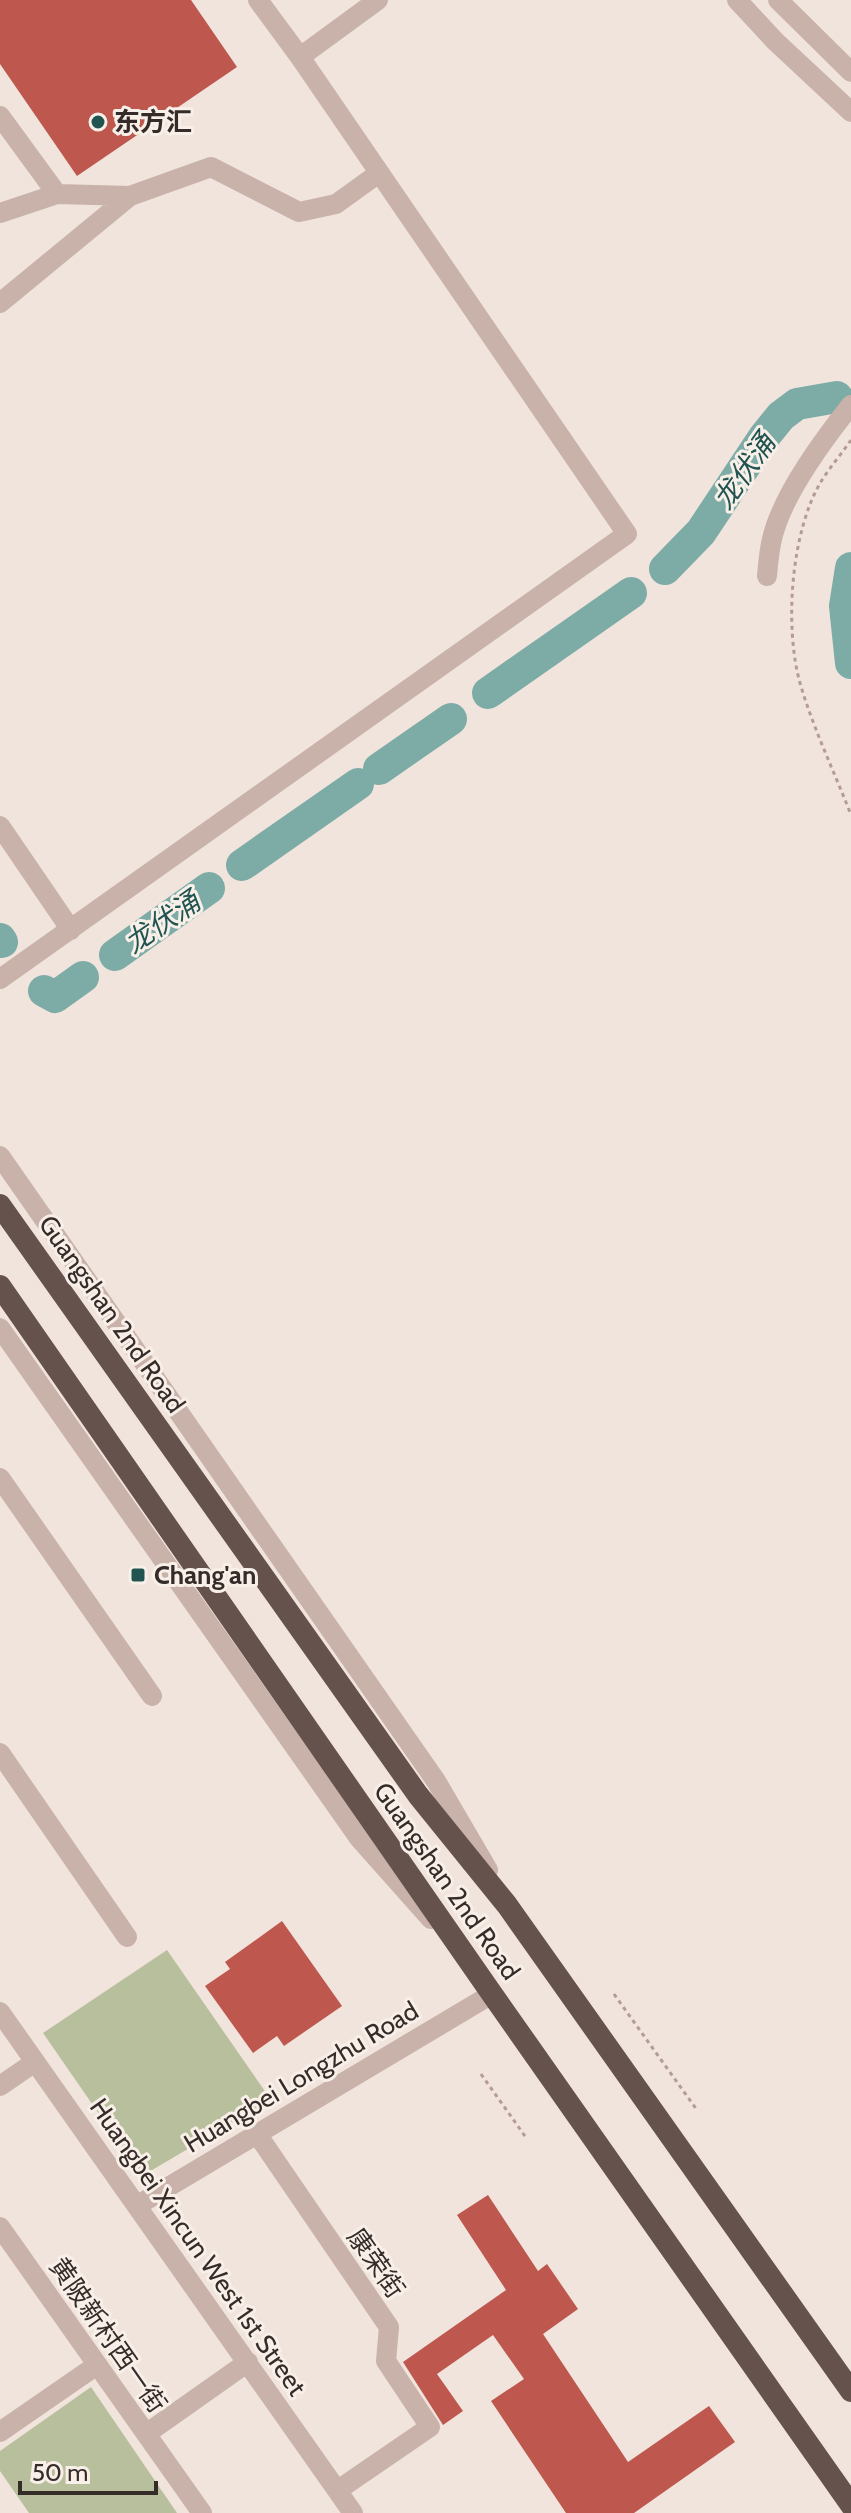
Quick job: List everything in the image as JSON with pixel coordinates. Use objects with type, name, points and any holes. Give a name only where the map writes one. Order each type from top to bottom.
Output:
[{"type":"highway","name":"Guangshan 2nd Road","points":[[0,1205],[418,1795],[507,1905],[851,2391]]},
{"type":"highway","name":"Guangshan 2nd Road","points":[[0,1286],[851,2505]]},
{"type":"street","points":[[0,979],[627,534],[258,0]]},
{"type":"street","points":[[300,57],[378,0]]},
{"type":"street","points":[[737,0],[775,41],[851,112]]},
{"type":"street","points":[[778,0],[851,72]]},
{"type":"street","points":[[0,116],[57,194]]},
{"type":"street","points":[[0,303],[130,196],[211,167],[299,212],[336,204],[379,173]]},
{"type":"street","points":[[0,213],[57,194],[130,196]]},
{"type":"street","points":[[767,576],[772,537],[793,491],[827,436],[851,405]]},
{"type":"street","points":[[0,826],[71,930]]},
{"type":"street","points":[[0,1156],[436,1781],[507,1905]]},
{"type":"street","points":[[0,1328],[359,1838],[492,1994]]},
{"type":"street","points":[[0,1478],[152,1696]]},
{"type":"street","points":[[0,1753],[127,1937]]},
{"type":"street","name":"Huangbei Longzhu Road","points":[[138,2205],[492,1994]]},
{"type":"street","name":"Huangbei Xincun West 1st Street","points":[[0,2012],[353,2513]]},
{"type":"street","points":[[0,2086],[35,2062]]},
{"type":"street","name":"康荣街","points":[[257,2134],[389,2327],[386,2361],[430,2427],[338,2490]]},
{"type":"street","name":"黄陂新村西一街","points":[[0,2227],[202,2513]]},
{"type":"street","points":[[146,2434],[248,2362]]},
{"type":"street","points":[[0,2432],[97,2365]]},
{"type":"path","points":[[851,440],[821,481],[810,506],[793,573],[791,628],[800,682],[851,815]]},
{"type":"path","points":[[614,1994],[697,2110]]},
{"type":"path","points":[[481,2074],[527,2139]]},
{"type":"green space","points":[[167,1950],[271,2100],[142,2176],[43,2033]]},
{"type":"green space","points":[[91,2387],[177,2513],[29,2513],[0,2471],[0,2451]]},
{"type":"building","name":"东方汇","points":[[0,0],[191,0],[237,67],[77,176],[0,64]]},
{"type":"building","points":[[282,1921],[342,2006],[284,2046],[277,2036],[253,2053],[205,1986],[230,1969],[225,1962]]},
{"type":"building","points":[[488,2195],[538,2271],[547,2264],[578,2309],[543,2334],[628,2462],[709,2406],[735,2442],[634,2513],[566,2513],[491,2401],[524,2379],[493,2335],[437,2374],[463,2411],[443,2425],[403,2362],[506,2290],[457,2215]]},
{"type":"waterway","name":"龙伏涌","points":[[665,569],[701,532],[781,416],[797,404],[837,397]]},
{"type":"waterway","points":[[851,568],[845,606],[851,663]]},
{"type":"waterway","name":"龙伏涌","points":[[488,693],[631,593]]},
{"type":"waterway","name":"龙伏涌","points":[[379,769],[451,719]]},
{"type":"waterway","name":"龙伏涌","points":[[242,865],[358,784]]},
{"type":"waterway","name":"龙伏涌","points":[[115,955],[209,888]]},
{"type":"waterway","name":"龙伏涌","points":[[44,991],[55,997],[83,977]]},
{"type":"place","name":"东方汇","points":[[98,122]]},
{"type":"place","name":"Chang'an","points":[[138,1575]]}]
